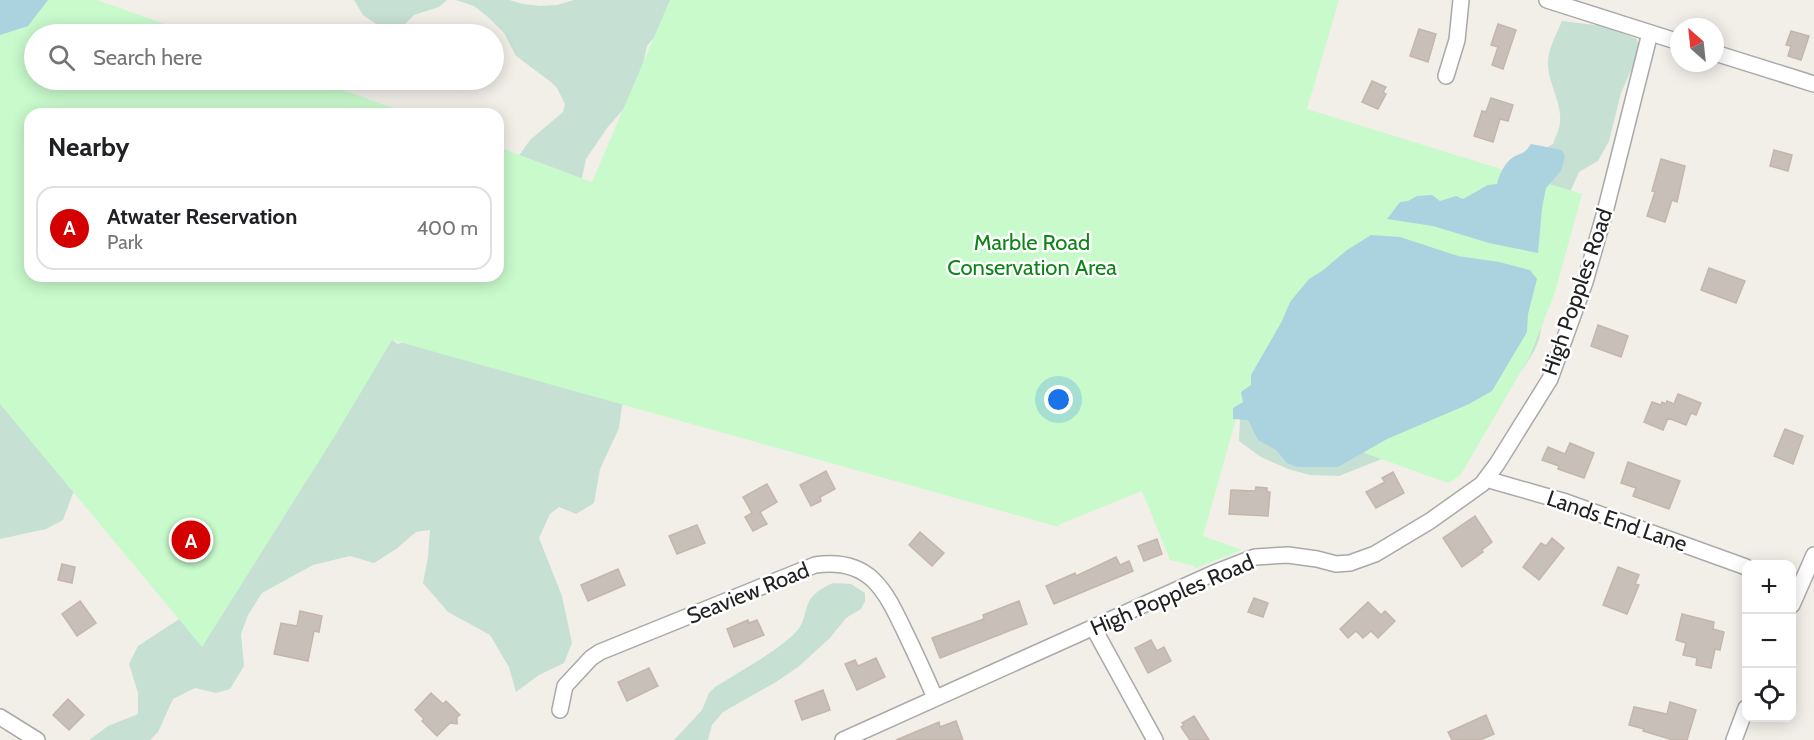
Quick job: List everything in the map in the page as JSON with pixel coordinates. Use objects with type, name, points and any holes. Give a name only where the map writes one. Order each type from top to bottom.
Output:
[{"type":"street","points":[[1446,76],[1456,39],[1461,0]]},
{"type":"street","points":[[1554,1],[1670,39]]},
{"type":"street","name":"High Popples Road","points":[[843,740],[1217,571],[1255,557],[1288,555],[1336,564],[1350,563],[1375,554],[1430,521],[1486,479],[1550,379],[1602,222],[1650,33]]},
{"type":"street","points":[[1724,56],[1814,84]]},
{"type":"street","name":"Lands End Lane","points":[[1486,479],[1566,502],[1742,566]]},
{"type":"street","points":[[1802,588],[1814,555]]},
{"type":"street","name":"Seaview Road","points":[[560,710],[565,686],[591,658],[600,652],[814,565],[827,563],[855,567],[878,583],[889,599],[935,698]]},
{"type":"street","points":[[1093,627],[1155,740]]},
{"type":"street","points":[[0,717],[37,740]]},
{"type":"street","points":[[1734,740],[1742,719]]},
{"type":"green space","name":"Marble Road Conservation Area","points":[[0,0],[97,0],[165,24],[24,24],[24,90],[343,90],[393,108],[24,108],[24,282],[504,282],[504,149],[592,182],[670,0],[1339,0],[1307,109],[1582,194],[1555,292],[1530,356],[1460,476],[1448,483],[1239,408],[1203,536],[1242,550],[1194,569],[1195,566],[1170,560],[1142,491],[1058,525],[1059,527],[392,340],[336,434],[202,647],[0,404]]},
{"type":"green space","points":[[354,0],[447,0],[439,7],[414,15],[405,24],[376,24],[363,15]]},
{"type":"green space","points":[[456,0],[509,0],[540,6],[557,5],[574,0],[736,0],[658,33],[647,46],[643,64],[627,105],[607,128],[586,159],[573,220],[624,392],[619,428],[600,469],[594,503],[576,514],[559,507],[550,514],[539,538],[562,596],[572,643],[564,663],[539,675],[516,692],[509,667],[490,635],[448,612],[423,583],[430,530],[416,532],[396,549],[374,563],[350,556],[313,565],[262,593],[248,615],[241,634],[244,666],[230,689],[216,693],[195,688],[173,699],[158,732],[150,740],[89,740],[108,726],[138,714],[138,693],[129,664],[138,646],[187,614],[369,324],[398,344],[489,282],[504,282],[504,222],[510,168],[530,140],[563,112],[565,104],[557,88],[551,82],[516,56],[504,33],[504,24],[495,24],[474,6]]},
{"type":"green space","points":[[1562,21],[1603,26],[1637,39],[1639,52],[1621,93],[1609,141],[1598,161],[1579,172],[1563,208],[1539,340],[1533,354],[1516,378],[1442,435],[1339,476],[1310,475],[1288,469],[1261,457],[1239,441],[1240,419],[1494,192],[1530,156],[1553,144],[1559,127],[1560,115],[1548,60],[1552,43]]},
{"type":"green space","points":[[0,396],[76,485],[63,520],[46,529],[0,539]]},
{"type":"green space","points":[[833,583],[851,584],[865,593],[865,601],[861,609],[846,618],[830,638],[798,667],[723,712],[712,725],[708,740],[674,740],[702,710],[709,693],[715,687],[784,643],[799,628],[813,595]]},
{"type":"water","points":[[0,0],[48,0],[30,24],[24,24],[24,27],[0,35]]},
{"type":"water","points":[[1531,144],[1562,150],[1565,156],[1561,171],[1546,188],[1538,253],[1489,243],[1433,226],[1387,219],[1400,202],[1417,196],[1432,195],[1440,201],[1456,196],[1463,199],[1488,185],[1497,184],[1507,163],[1524,152]]},
{"type":"water","points":[[1371,235],[1400,237],[1458,256],[1499,262],[1530,270],[1537,279],[1528,314],[1527,332],[1492,391],[1469,404],[1387,439],[1338,467],[1297,467],[1287,463],[1276,450],[1258,440],[1248,420],[1233,419],[1233,408],[1243,402],[1241,392],[1251,385],[1251,375],[1282,321],[1290,302],[1309,279]]},
{"type":"building","points":[[1498,24],[1516,30],[1503,69],[1492,65],[1498,47],[1491,45]]},
{"type":"building","points":[[1419,29],[1436,34],[1428,62],[1410,56]]},
{"type":"building","points":[[1791,31],[1809,36],[1801,60],[1788,56],[1791,46],[1786,45]]},
{"type":"building","points":[[1372,81],[1386,87],[1383,92],[1386,94],[1378,109],[1362,102]]},
{"type":"building","points":[[1491,98],[1513,105],[1508,121],[1500,119],[1493,142],[1474,136],[1482,111],[1486,112]]},
{"type":"building","points":[[1774,150],[1792,155],[1788,171],[1770,166]]},
{"type":"building","points":[[1661,159],[1685,166],[1677,202],[1672,200],[1665,222],[1647,216],[1655,192],[1652,191]]},
{"type":"building","points":[[1709,268],[1745,281],[1736,303],[1701,290]]},
{"type":"building","points":[[1598,325],[1628,336],[1621,357],[1591,346]]},
{"type":"building","points":[[1678,394],[1701,403],[1696,415],[1691,413],[1686,425],[1668,418],[1663,430],[1644,422],[1652,402],[1661,405],[1662,402],[1666,404],[1667,401],[1674,404]]},
{"type":"building","points":[[1785,429],[1803,436],[1793,464],[1774,456]]},
{"type":"building","points":[[1570,443],[1594,453],[1584,478],[1558,469],[1559,466],[1542,460],[1548,447],[1565,454]]},
{"type":"building","points":[[1628,462],[1680,481],[1669,509],[1633,496],[1636,488],[1621,483]]},
{"type":"building","points":[[826,471],[835,489],[820,497],[821,501],[811,506],[800,485]]},
{"type":"building","points":[[1393,472],[1404,493],[1376,508],[1366,492],[1385,482],[1382,478]]},
{"type":"building","points":[[767,484],[777,502],[760,512],[767,524],[753,531],[745,517],[752,513],[743,497]]},
{"type":"building","points":[[1256,487],[1267,488],[1267,492],[1270,492],[1268,516],[1229,514],[1231,490],[1255,491]]},
{"type":"building","points":[[1475,516],[1492,542],[1482,550],[1483,552],[1462,567],[1443,538]]},
{"type":"building","points":[[697,525],[705,543],[677,554],[669,536]]},
{"type":"building","points":[[920,532],[944,553],[932,566],[909,545]]},
{"type":"building","points":[[1552,538],[1564,548],[1539,580],[1523,567],[1541,543],[1546,546]]},
{"type":"building","points":[[1157,539],[1162,554],[1144,561],[1138,546]]},
{"type":"building","points":[[1116,557],[1120,565],[1129,561],[1133,571],[1054,604],[1046,586],[1075,573],[1076,576]]},
{"type":"building","points":[[62,564],[75,567],[72,583],[58,580]]},
{"type":"building","points":[[1618,567],[1639,575],[1635,584],[1639,585],[1627,614],[1603,605]]},
{"type":"building","points":[[618,569],[625,585],[588,601],[581,585]]},
{"type":"building","points":[[1254,598],[1268,603],[1263,617],[1248,612]]},
{"type":"building","points":[[80,601],[96,623],[77,636],[62,614]]},
{"type":"building","points":[[1019,601],[1027,624],[940,658],[932,638],[984,619],[983,615]]},
{"type":"building","points":[[1368,602],[1381,615],[1385,611],[1395,621],[1378,638],[1371,631],[1363,638],[1356,631],[1348,638],[1340,629]]},
{"type":"building","points":[[300,611],[322,616],[319,632],[314,631],[308,661],[274,654],[281,623],[297,626]]},
{"type":"building","points":[[1682,614],[1714,622],[1713,629],[1724,632],[1720,650],[1715,649],[1711,668],[1696,665],[1697,658],[1683,655],[1686,643],[1676,640]]},
{"type":"building","points":[[748,620],[749,623],[757,620],[764,635],[734,647],[727,629]]},
{"type":"building","points":[[1151,640],[1157,651],[1164,647],[1171,661],[1148,673],[1135,648]]},
{"type":"building","points":[[876,658],[885,677],[857,690],[845,664],[855,660],[858,666]]},
{"type":"building","points":[[649,668],[658,686],[627,701],[618,682]]},
{"type":"building","points":[[823,690],[830,710],[802,720],[795,701]]},
{"type":"building","points":[[431,693],[443,704],[446,701],[460,715],[457,717],[457,724],[450,723],[437,736],[415,710]]},
{"type":"building","points":[[68,699],[84,715],[69,730],[53,715]]},
{"type":"building","points":[[1670,702],[1696,710],[1687,740],[1673,740],[1629,725],[1634,707],[1667,714]]},
{"type":"building","points":[[1486,715],[1494,734],[1480,740],[1452,740],[1448,732]]},
{"type":"building","points":[[1194,716],[1209,740],[1190,740],[1181,727],[1184,725],[1182,723]]},
{"type":"building","points":[[956,721],[963,740],[896,740],[939,722],[940,727]]},
{"type":"place","name":"Atwater Reservation","points":[[191,540]]}]
